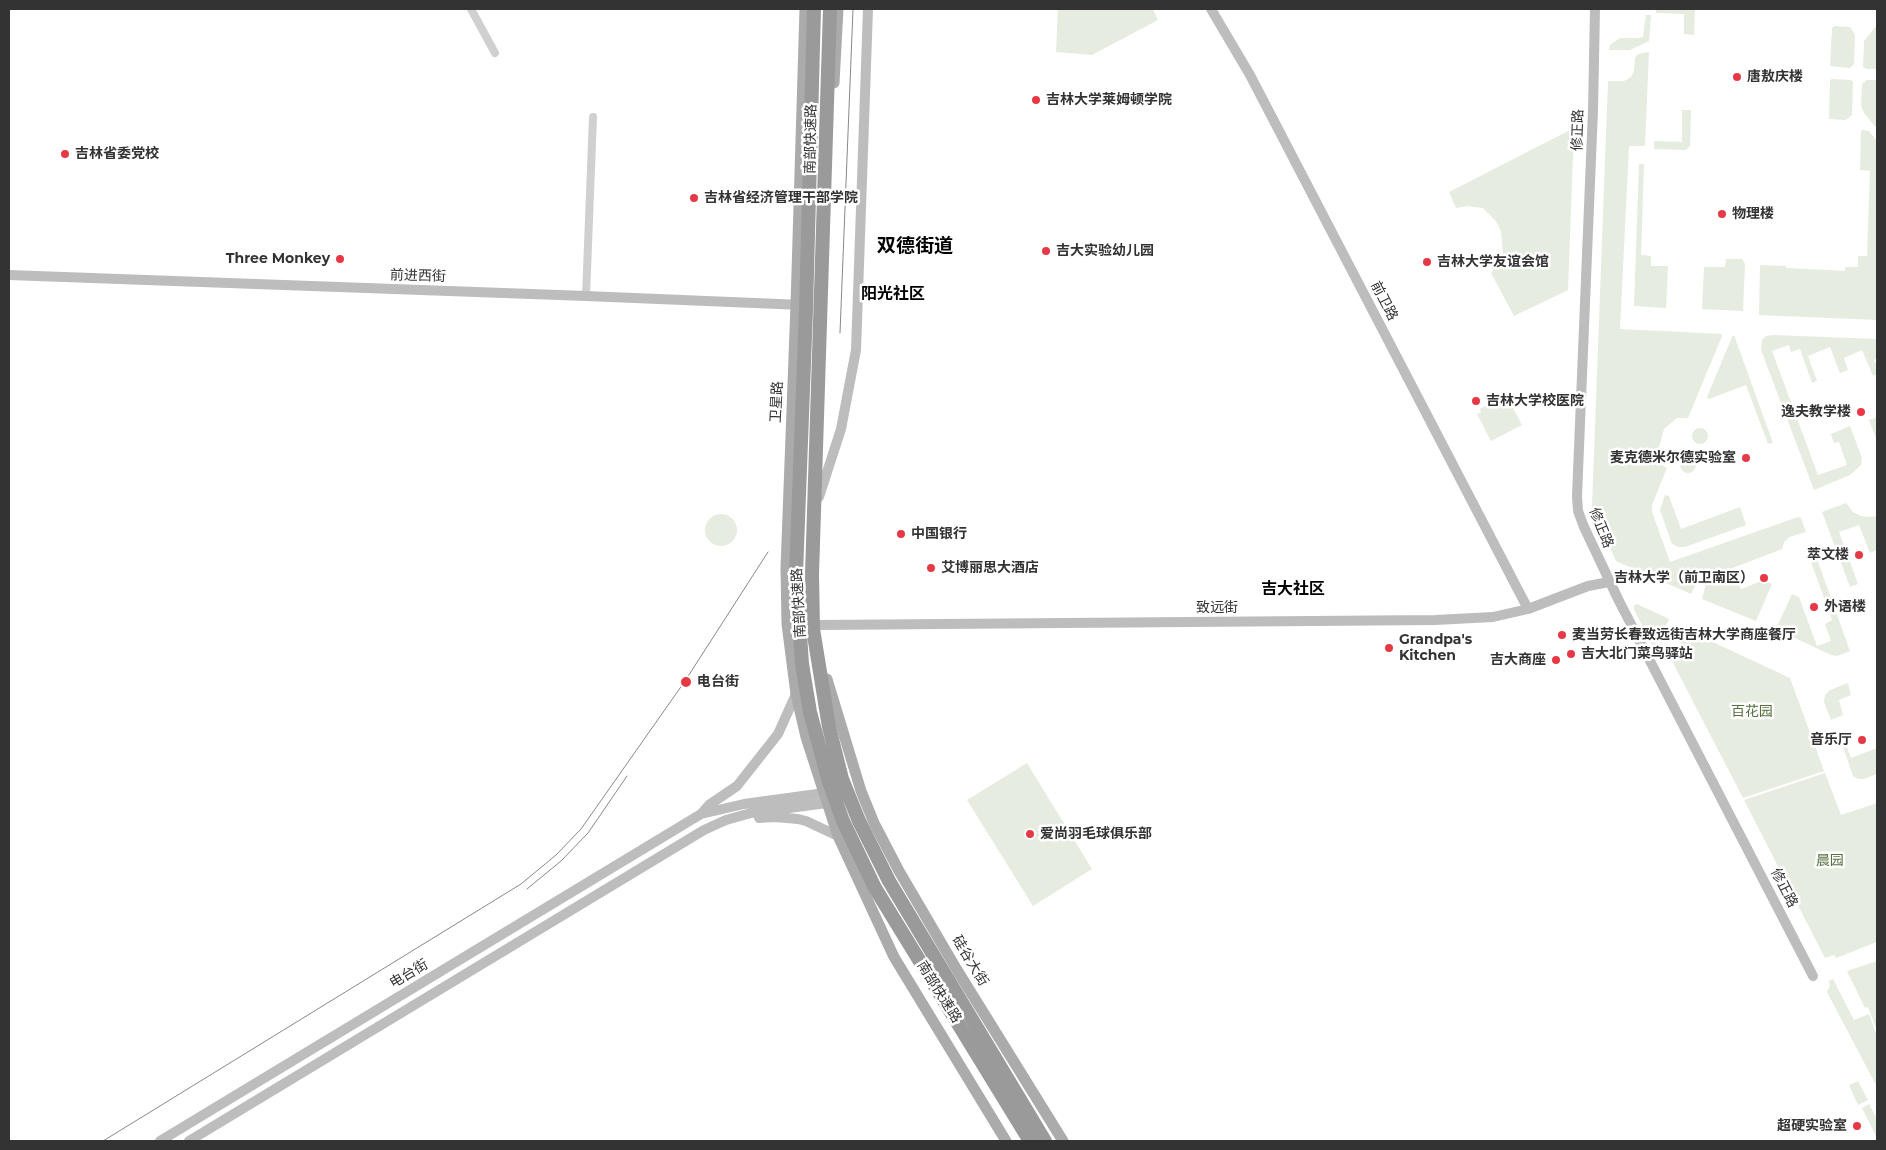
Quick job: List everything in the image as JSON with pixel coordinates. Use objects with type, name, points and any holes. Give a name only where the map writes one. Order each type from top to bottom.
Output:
[{"type":"highway","name":"南部快速路","points":[[814,9],[807,290],[796,574],[802,664],[810,712],[829,782],[843,821],[868,875],[1021,1113],[1045,1141]]},
{"type":"highway","name":"南部快速路","points":[[830,9],[812,564],[813,629],[819,675],[842,779],[872,849],[888,881],[1021,1113],[1030,1141]]},
{"type":"main road","name":"卫星路","points":[[805,9],[786,568],[787,624],[796,694],[806,737],[825,798]]},
{"type":"main road","points":[[837,9],[817,576],[822,660],[830,694],[861,791]]},
{"type":"main road","name":"硅谷大街","points":[[861,791],[874,823],[899,871],[1063,1141]]},
{"type":"main road","points":[[825,798],[838,836],[894,957],[1006,1141]]},
{"type":"street","points":[[471,9],[495,53]]},
{"type":"street","points":[[819,496],[841,429],[856,350],[868,9]]},
{"type":"street","name":"前卫路","points":[[1211,9],[1259,91],[1528,609]]},
{"type":"street","name":"修正路","points":[[1594,9],[1592,128],[1577,496],[1578,511],[1609,582],[1813,976]]},
{"type":"street","points":[[586,296],[593,117]]},
{"type":"street","name":"前进西街","points":[[9,275],[826,306]]},
{"type":"street","name":"致远街","points":[[819,624],[1493,618],[1528,609],[1588,586],[1609,582]]},
{"type":"street","points":[[701,814],[709,805],[728,793],[743,778],[778,734],[796,694]]},
{"type":"street","name":"电台街","points":[[189,1141],[704,830],[726,820],[751,813],[861,791]]},
{"type":"street","name":"电台街","points":[[160,1141],[701,814],[744,804],[825,798]]},
{"type":"street","points":[[726,820],[775,817],[806,820],[838,836]]},
{"type":"green space","points":[[1058,9],[1153,9],[1158,20],[1092,55],[1056,52]]},
{"type":"green space","points":[[1656,9],[1695,9],[1694,35],[1684,34],[1684,14],[1656,13]]},
{"type":"green space","points":[[1646,15],[1651,15],[1649,41],[1630,50],[1609,50],[1610,45],[1620,38],[1643,37]]},
{"type":"green space","points":[[1877,25],[1877,69],[1867,69],[1863,67],[1864,41]]},
{"type":"green space","points":[[1834,26],[1850,27],[1855,35],[1854,64],[1850,68],[1830,66],[1832,28]]},
{"type":"green space","points":[[1649,52],[1645,146],[1629,146],[1620,329],[1721,334],[1722,336],[1688,418],[1677,418],[1664,429],[1659,447],[1659,459],[1663,466],[1667,468],[1652,505],[1652,512],[1670,562],[1798,517],[1801,518],[1806,532],[1789,537],[1784,542],[1782,549],[1725,571],[1729,584],[1738,581],[1741,589],[1764,580],[1772,584],[1756,621],[1702,599],[1707,580],[1705,574],[1700,575],[1691,594],[1616,561],[1592,507],[1608,81],[1624,81],[1631,77],[1634,71],[1635,58],[1638,54]]},
{"type":"green space","points":[[1830,80],[1851,80],[1853,82],[1852,115],[1846,120],[1829,119]]},
{"type":"green space","points":[[1867,80],[1877,80],[1877,129],[1864,113],[1861,106],[1862,84]]},
{"type":"green space","points":[[1682,110],[1691,110],[1690,146],[1686,150],[1654,149],[1654,141],[1682,142]]},
{"type":"green space","points":[[1574,128],[1568,290],[1514,316],[1491,273],[1503,254],[1501,231],[1495,220],[1483,208],[1467,206],[1456,208],[1449,192]]},
{"type":"green space","points":[[1861,131],[1869,131],[1877,141],[1877,320],[1759,315],[1760,265],[1845,271],[1845,267],[1858,267],[1858,256],[1867,256],[1870,171],[1860,170]]},
{"type":"green space","points":[[1639,164],[1644,164],[1641,255],[1651,256],[1651,266],[1668,266],[1666,308],[1634,306]]},
{"type":"green space","points":[[1726,259],[1742,259],[1745,264],[1743,311],[1702,309],[1704,267],[1725,267]]},
{"type":"green space","points":[[1734,335],[1773,443],[1768,444],[1746,385],[1709,399],[1707,397]]},
{"type":"green space","points":[[1766,336],[1877,339],[1877,358],[1874,360],[1877,374],[1873,376],[1862,350],[1844,358],[1848,370],[1840,373],[1830,347],[1808,356],[1817,381],[1812,383],[1800,349],[1791,352],[1789,345],[1772,351],[1818,475],[1847,465],[1839,442],[1834,443],[1831,434],[1850,426],[1862,458],[1861,465],[1850,475],[1814,490],[1761,350],[1762,340]]},
{"type":"green space","points":[[1506,395],[1522,425],[1491,441],[1477,414],[1481,412],[1480,409]]},
{"type":"green space","points":[[1877,417],[1877,441],[1869,420]]},
{"type":"green space","points":[[1700,428],[1706,430],[1708,436],[1706,442],[1700,444],[1694,442],[1692,436],[1694,430]]},
{"type":"green space","points":[[1688,457],[1696,465],[1688,473],[1680,465]]},
{"type":"green space","points":[[1665,495],[1669,496],[1681,529],[1740,507],[1746,525],[1685,547],[1678,547],[1672,544],[1660,510]]},
{"type":"green space","points":[[1846,503],[1853,512],[1861,516],[1877,516],[1877,550],[1870,553],[1859,525],[1839,532],[1858,584],[1850,587],[1822,512]]},
{"type":"green space","points":[[721,514],[727,515],[732,519],[736,524],[736,536],[732,541],[727,545],[721,546],[715,545],[710,541],[706,536],[705,530],[706,524],[710,519],[715,515]]},
{"type":"green space","points":[[1817,559],[1850,651],[1837,656],[1831,655],[1776,629],[1792,594],[1799,597],[1817,646],[1831,641],[1825,624],[1832,620],[1811,562]]},
{"type":"green space","points":[[1637,604],[1669,619],[1655,650],[1634,610],[1634,605]]},
{"type":"green space","name":"百花园","points":[[1687,630],[1790,678],[1824,771],[1743,798],[1672,661]]},
{"type":"green space","points":[[1848,683],[1851,695],[1839,700],[1843,715],[1831,720],[1824,702],[1825,695],[1830,690]]},
{"type":"green space","points":[[1842,734],[1851,758],[1877,748],[1877,774],[1864,779],[1858,779],[1853,776],[1839,735]]},
{"type":"green space","name":"爱尚羽毛球俱乐部","points":[[1027,763],[1092,869],[1033,906],[967,800]]},
{"type":"green space","name":"晨园","points":[[1825,773],[1841,815],[1877,803],[1877,942],[1836,958],[1834,955],[1825,958],[1744,800]]},
{"type":"green space","points":[[1877,961],[1877,1031],[1868,1007],[1865,1008],[1847,971]]},
{"type":"green space","points":[[1833,979],[1854,1020],[1869,1014],[1877,1036],[1877,1087],[1827,992],[1830,986],[1829,981]]},
{"type":"green space","points":[[1858,1081],[1868,1100],[1858,1105],[1849,1085]]},
{"type":"green space","points":[[1869,1104],[1877,1119],[1877,1138],[1862,1108]]},
{"type":"tram line","points":[[840,333],[853,9]]},
{"type":"tram line","points":[[103,1141],[521,884],[556,855],[581,829],[685,681],[768,552]]},
{"type":"tram line","points":[[527,889],[561,861],[588,833],[627,776]]},
{"type":"place","name":"唐敖庆楼","points":[[1737,77]]},
{"type":"place","name":"吉林大学莱姆顿学院","points":[[1036,100]]},
{"type":"place","name":"吉林省委党校","points":[[65,154]]},
{"type":"place","name":"吉林省经济管理干部学院","points":[[694,198]]},
{"type":"place","name":"物理楼","points":[[1722,214]]},
{"type":"place","name":"吉大实验幼儿园","points":[[1046,251]]},
{"type":"place","name":"Three Monkey","points":[[340,259]]},
{"type":"place","name":"吉林大学友谊会馆","points":[[1427,262]]},
{"type":"place","name":"吉林大学校医院","points":[[1476,401]]},
{"type":"place","name":"逸夫教学楼","points":[[1861,412]]},
{"type":"place","name":"麦克德米尔德实验室","points":[[1746,458]]},
{"type":"place","name":"中国银行","points":[[901,534]]},
{"type":"place","name":"萃文楼","points":[[1859,555]]},
{"type":"place","name":"艾博丽思大酒店","points":[[931,568]]},
{"type":"place","name":"吉林大学（前卫南区）","points":[[1764,578]]},
{"type":"place","name":"外语楼","points":[[1814,607]]},
{"type":"place","name":"麦当劳长春致远街吉林大学商座餐厅","points":[[1562,635]]},
{"type":"place","name":"Grandpa's Kitchen","points":[[1389,648]]},
{"type":"place","name":"吉大北门菜鸟驿站","points":[[1571,654]]},
{"type":"place","name":"吉大商座","points":[[1556,660]]},
{"type":"place","name":"电台街","points":[[686,682]]},
{"type":"place","name":"音乐厅","points":[[1862,740]]},
{"type":"place","name":"爱尚羽毛球俱乐部","points":[[1030,834]]},
{"type":"place","name":"超硬实验室","points":[[1857,1126]]},
{"type":"district","name":"双德街道","points":[[915,246]]},
{"type":"district","name":"阳光社区","points":[[893,294]]},
{"type":"district","name":"吉大社区","points":[[1293,589]]}]
